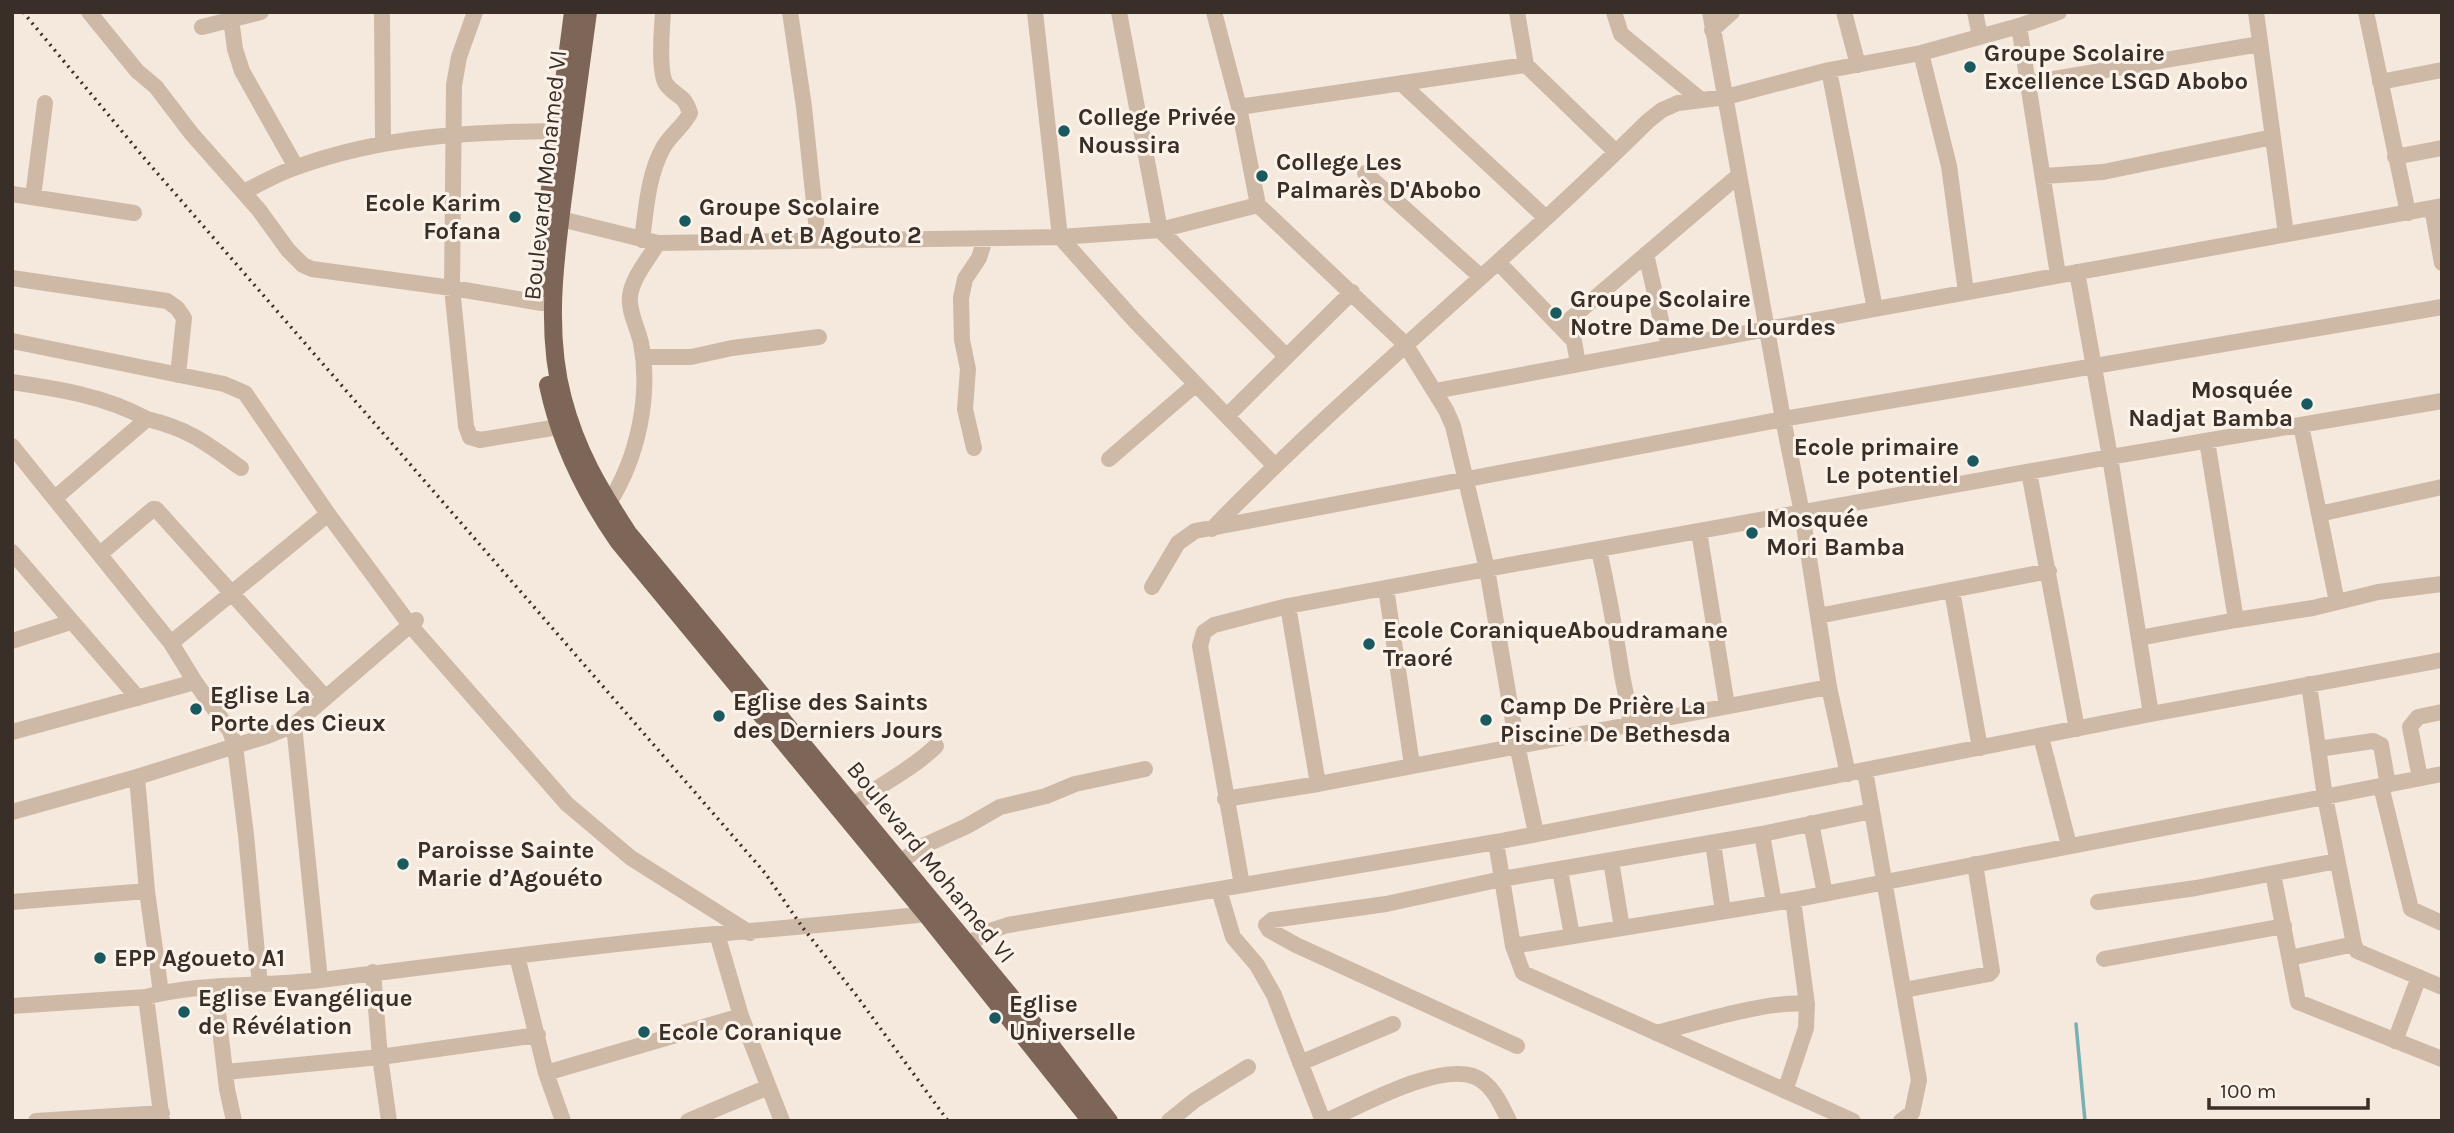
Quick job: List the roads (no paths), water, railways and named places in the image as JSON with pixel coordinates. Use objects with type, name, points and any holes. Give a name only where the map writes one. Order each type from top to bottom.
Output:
[{"type":"main road","name":"Boulevard Mohamed VI","points":[[573,12],[544,241],[542,303],[547,377],[558,427],[593,503],[618,541],[1109,1121]]},
{"type":"main road","name":"Boulevard Mohamed VI","points":[[588,12],[561,219],[554,307],[558,376],[573,432],[591,474],[628,533],[900,862],[932,912]]},
{"type":"main road","name":"Boulevard Mohamed VI","points":[[962,949],[1091,1121]]},
{"type":"street","points":[[89,12],[136,71],[156,87],[191,133],[303,265],[312,269],[542,303]]},
{"type":"street","points":[[202,27],[261,12]]},
{"type":"street","points":[[382,12],[383,143]]},
{"type":"street","points":[[475,12],[459,57],[454,134],[452,288],[466,426],[470,437],[480,440],[558,427]]},
{"type":"street","points":[[609,503],[622,480],[640,423],[645,392],[643,357],[629,298],[650,242],[647,202],[663,148],[690,113],[683,98],[666,83],[662,69],[663,12]]},
{"type":"street","points":[[790,12],[804,107],[818,241]]},
{"type":"street","points":[[1035,12],[1060,237],[1134,320],[1274,465]]},
{"type":"street","points":[[1119,12],[1160,230],[1286,356]]},
{"type":"street","points":[[1214,12],[1239,107],[1258,205],[1405,344],[1435,391],[1453,426],[1488,569],[1517,745],[1536,833]]},
{"type":"street","points":[[1517,12],[1526,65],[1616,152]]},
{"type":"street","points":[[1614,12],[1621,34],[1701,100]]},
{"type":"street","points":[[1710,12],[1802,513],[1829,687],[1848,774]]},
{"type":"street","points":[[1712,30],[1732,12]]},
{"type":"street","points":[[1844,12],[1858,65]]},
{"type":"street","points":[[1975,12],[1980,37]]},
{"type":"street","points":[[1212,529],[1274,465],[1662,110],[1678,103],[1726,97],[1829,70],[1921,53],[2059,12]]},
{"type":"street","points":[[2256,12],[2286,234]]},
{"type":"street","points":[[2366,12],[2407,213]]},
{"type":"street","points":[[231,19],[235,49],[242,71],[296,167]]},
{"type":"street","points":[[2019,26],[2058,275]]},
{"type":"street","points":[[2029,83],[2260,44]]},
{"type":"street","points":[[1921,53],[1949,166],[1966,292]]},
{"type":"street","points":[[1239,107],[1526,65]]},
{"type":"street","points":[[1829,70],[1875,309]]},
{"type":"street","points":[[2380,82],[2442,70]]},
{"type":"street","points":[[1401,83],[1546,218]]},
{"type":"street","points":[[33,197],[44,103]]},
{"type":"street","points":[[243,192],[296,167],[383,143],[454,134],[557,131]]},
{"type":"street","points":[[2044,176],[2103,172],[2273,137]]},
{"type":"street","points":[[2395,157],[2442,148]]},
{"type":"street","points":[[1365,173],[1481,277]]},
{"type":"street","points":[[1561,327],[1739,175]]},
{"type":"street","points":[[12,194],[134,214]]},
{"type":"street","points":[[561,219],[650,242],[985,239],[1160,230],[1258,205]]},
{"type":"street","points":[[1435,391],[2437,207],[2442,264]]},
{"type":"street","points":[[974,448],[965,409],[968,369],[962,340],[961,298],[965,279],[979,258],[985,239]]},
{"type":"street","points":[[1646,254],[1663,329],[1672,347]]},
{"type":"street","points":[[1497,262],[1574,341],[1578,364]]},
{"type":"street","points":[[2077,272],[2151,714]]},
{"type":"street","points":[[12,278],[167,301],[177,308],[184,318],[178,375]]},
{"type":"street","points":[[1228,415],[1352,292]]},
{"type":"street","points":[[1152,587],[1178,543],[1195,531],[1783,419],[2442,307]]},
{"type":"street","points":[[643,357],[691,357],[732,348],[819,337]]},
{"type":"street","points":[[12,341],[224,383],[245,393],[328,514],[413,622],[567,804],[631,858],[750,933]]},
{"type":"street","points":[[12,382],[85,395],[119,405],[147,418],[185,430],[240,468]]},
{"type":"street","points":[[1109,460],[1196,384]]},
{"type":"street","points":[[1242,885],[1200,646],[1204,632],[1214,625],[1288,606],[1386,587],[2110,457],[2442,401]]},
{"type":"street","points":[[55,498],[147,418]]},
{"type":"street","points":[[2301,425],[2337,602]]},
{"type":"street","points":[[2207,441],[2236,620]]},
{"type":"street","points":[[12,446],[171,643],[230,730],[235,746],[260,985]]},
{"type":"street","points":[[2029,472],[2077,729]]},
{"type":"street","points":[[2319,514],[2442,487]]},
{"type":"street","points":[[100,554],[156,509],[325,697]]},
{"type":"street","points":[[171,643],[328,514]]},
{"type":"street","points":[[1699,531],[1727,706]]},
{"type":"street","points":[[1599,550],[1609,591],[1630,723]]},
{"type":"street","points":[[12,552],[138,698]]},
{"type":"street","points":[[1818,616],[2049,571]]},
{"type":"street","points":[[2139,638],[2378,592],[2442,584]]},
{"type":"street","points":[[1386,587],[1412,765]]},
{"type":"street","points":[[1952,591],[1980,748]]},
{"type":"street","points":[[1288,606],[1318,784]]},
{"type":"street","points":[[12,641],[71,622]]},
{"type":"street","points":[[12,812],[136,777],[294,724],[413,622]]},
{"type":"street","points":[[962,949],[986,932],[1008,925],[1496,842],[2442,660]]},
{"type":"street","points":[[12,732],[195,682]]},
{"type":"street","points":[[2309,684],[2325,797],[2357,951],[2442,987]]},
{"type":"street","points":[[1225,799],[1318,784],[1829,687]]},
{"type":"street","points":[[2420,778],[2410,727],[2418,717],[2442,712]]},
{"type":"street","points":[[294,724],[320,980]]},
{"type":"street","points":[[2041,737],[2070,845]]},
{"type":"street","points":[[2318,749],[2373,741],[2381,745],[2384,785],[2412,909],[2442,923]]},
{"type":"street","points":[[853,806],[919,761],[936,746]]},
{"type":"street","points":[[900,862],[923,846],[1000,807],[1046,796],[1075,784],[1145,769]]},
{"type":"street","points":[[1865,771],[1919,1080],[1912,1113],[1901,1121]]},
{"type":"street","points":[[1513,946],[1793,900],[2442,774]]},
{"type":"street","points":[[36,1121],[162,1117],[147,891],[136,777]]},
{"type":"street","points":[[1517,1046],[1296,946],[1269,930],[1266,925],[1272,920],[1376,906],[1502,879],[1762,834],[1872,811]]},
{"type":"street","points":[[1811,823],[1825,894]]},
{"type":"street","points":[[1762,834],[1774,903]]},
{"type":"street","points":[[1496,842],[1513,946],[1522,972],[1853,1121]]},
{"type":"street","points":[[1713,843],[1723,911]]},
{"type":"street","points":[[1611,861],[1622,928]]},
{"type":"street","points":[[2098,902],[2337,861]]},
{"type":"street","points":[[1904,990],[1993,971],[1975,864]]},
{"type":"street","points":[[1560,870],[1572,936]]},
{"type":"street","points":[[2273,873],[2298,1002],[2442,1059]]},
{"type":"street","points":[[1219,890],[1233,937],[1257,965],[1274,995],[1325,1121],[1420,1080],[1446,1075],[1473,1076],[1494,1091],[1509,1121]]},
{"type":"street","points":[[12,902],[147,891]]},
{"type":"street","points":[[1785,1091],[1806,1028],[1807,1004],[1793,900]]},
{"type":"street","points":[[12,1006],[320,980],[932,912]]},
{"type":"street","points":[[2104,959],[2284,926]]},
{"type":"street","points":[[717,934],[741,1016],[782,1121]]},
{"type":"street","points":[[2290,958],[2354,943]]},
{"type":"street","points":[[517,956],[546,1073],[563,1121]]},
{"type":"street","points":[[373,972],[388,1121]]},
{"type":"street","points":[[2395,1041],[2419,977]]},
{"type":"street","points":[[215,987],[234,1121]]},
{"type":"street","points":[[1656,1033],[1759,1009],[1807,1004]]},
{"type":"street","points":[[546,1073],[741,1016]]},
{"type":"street","points":[[1300,1063],[1393,1024]]},
{"type":"street","points":[[225,1072],[380,1057],[538,1035]]},
{"type":"street","points":[[1169,1121],[1195,1100],[1248,1067]]},
{"type":"street","points":[[688,1121],[768,1087]]},
{"type":"waterway","points":[[2076,1024],[2085,1121]]},
{"type":"railway","points":[[23,12],[145,159],[765,873],[948,1121]]},
{"type":"place","name":"Groupe Scolaire Excellence LSGD Abobo","points":[[1970,67]]},
{"type":"place","name":"College Privée Noussira","points":[[1064,131]]},
{"type":"place","name":"College Les Palmarès D'Abobo","points":[[1262,176]]},
{"type":"place","name":"Ecole Karim Fofana","points":[[515,217]]},
{"type":"place","name":"Groupe Scolaire Bad A et B Agouto 2","points":[[685,221]]},
{"type":"place","name":"Groupe Scolaire Notre Dame De Lourdes","points":[[1556,313]]},
{"type":"place","name":"Mosquée Nadjat Bamba","points":[[2307,404]]},
{"type":"place","name":"Ecole primaire Le potentiel","points":[[1973,461]]},
{"type":"place","name":"Mosquée Mori Bamba","points":[[1752,533]]},
{"type":"place","name":"Ecole CoraniqueAboudramane Traoré","points":[[1369,644]]},
{"type":"place","name":"Eglise La Porte des Cieux","points":[[196,709]]},
{"type":"place","name":"Eglise des Saints des Derniers Jours","points":[[719,716]]},
{"type":"place","name":"Camp De Prière La Piscine De Bethesda","points":[[1486,720]]},
{"type":"place","name":"Paroisse Sainte Marie d’Agouéto","points":[[403,864]]},
{"type":"place","name":"EPP Agoueto A1","points":[[100,958]]},
{"type":"place","name":"Eglise Evangélique de Révélation","points":[[184,1012]]},
{"type":"place","name":"Eglise Universelle","points":[[995,1018]]},
{"type":"place","name":"Ecole Coranique","points":[[644,1032]]}]
